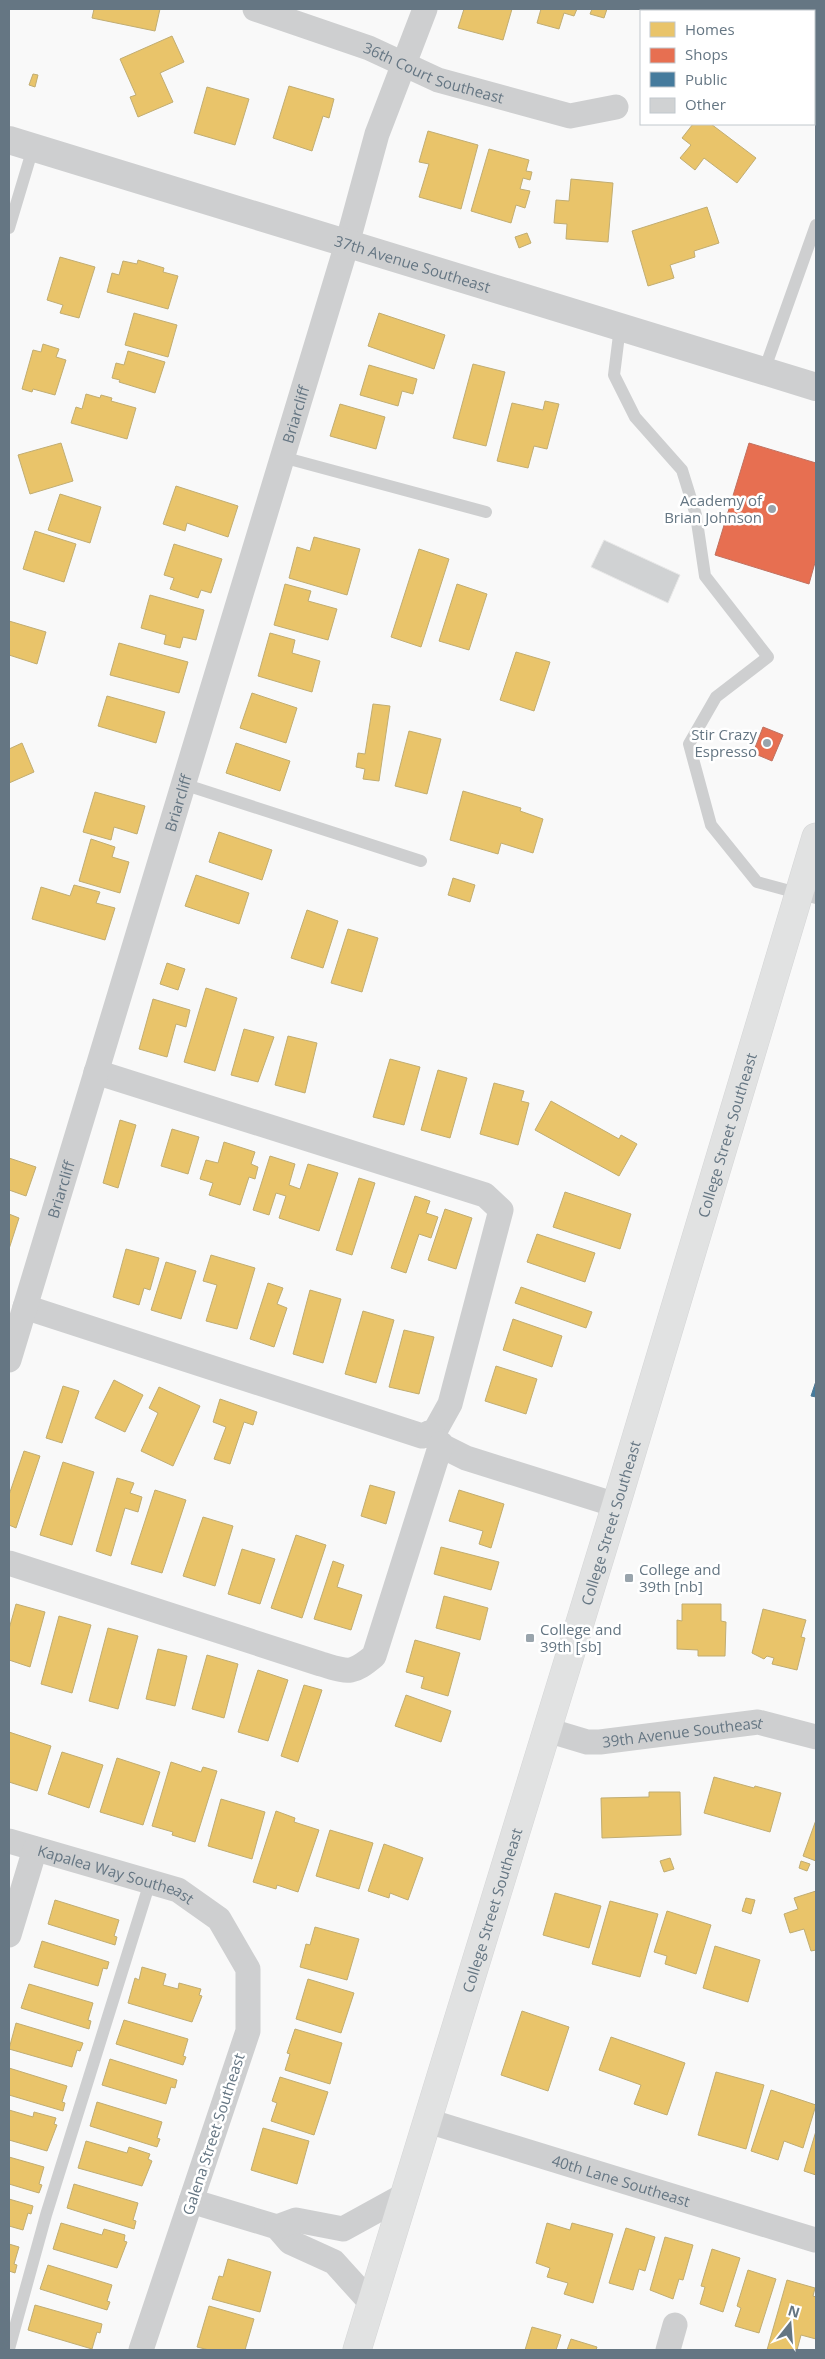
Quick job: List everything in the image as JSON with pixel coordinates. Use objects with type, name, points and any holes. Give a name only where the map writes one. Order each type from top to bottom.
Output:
[{"type":"main road","name":"College Street Southeast","points":[[356,2350],[616,1505],[808,896],[816,837]]},
{"type":"street","name":"36th Court Southeast","points":[[256,9],[370,48],[438,80],[570,116],[616,107]]},
{"type":"street","name":"Briarcliff","points":[[9,1360],[347,244],[377,134],[425,9]]},
{"type":"street","name":"37th Avenue Southeast","points":[[21,144],[816,387]]},
{"type":"street","points":[[9,1563],[321,1664],[345,1671],[357,1670],[374,1656],[435,1439],[435,1432],[450,1404],[501,1210],[485,1195],[96,1072]]},
{"type":"street","points":[[25,1307],[435,1439],[466,1458],[616,1505]]},
{"type":"street","name":"39th Avenue Southeast","points":[[547,1730],[587,1742],[600,1742],[758,1722],[816,1737]]},
{"type":"street","name":"Kapalea Way Southeast","points":[[9,1841],[178,1890],[219,1919]]},
{"type":"street","points":[[9,1934],[35,1849]]},
{"type":"street","name":"Galena Street Southeast","points":[[141,2350],[248,2031],[248,1968],[219,1919]]},
{"type":"street","name":"40th Lane Southeast","points":[[428,2121],[815,2240]]},
{"type":"street","points":[[277,2227],[296,2220],[343,2229],[403,2196]]},
{"type":"street","points":[[191,2201],[277,2227],[290,2242],[334,2262],[371,2303]]},
{"type":"street","points":[[668,2350],[675,2325]]},
{"type":"lane","points":[[9,228],[21,144]]},
{"type":"lane","points":[[764,371],[816,225]]},
{"type":"lane","points":[[620,327],[614,375],[635,417],[682,470],[696,515],[705,576],[768,657],[716,697],[689,744],[711,825],[756,882],[808,896]]},
{"type":"lane","points":[[282,457],[486,512]]},
{"type":"lane","points":[[183,784],[421,861]]},
{"type":"lane","points":[[9,2349],[46,2215],[150,1882]]},
{"type":"building: Homes","points":[[94,9],[160,9],[155,31],[92,18]]},
{"type":"building: Homes","points":[[464,9],[512,9],[503,40],[458,28]]},
{"type":"building: Homes","points":[[541,9],[577,9],[574,16],[564,13],[559,29],[537,23]]},
{"type":"building: Homes","points":[[592,9],[607,9],[604,18],[590,14]]},
{"type":"building: Homes","points":[[764,9],[764,10],[690,10]]},
{"type":"building: Homes","points":[[172,36],[184,62],[160,73],[173,102],[138,117],[130,97],[136,95],[120,59]]},
{"type":"building: Homes","points":[[33,74],[38,75],[35,87],[29,85]]},
{"type":"building: Homes","points":[[289,86],[334,99],[329,118],[323,116],[312,151],[273,138]]},
{"type":"building: Homes","points":[[207,87],[249,99],[235,145],[194,133]]},
{"type":"building: Homes","points":[[692,125],[712,125],[756,158],[737,183],[704,158],[695,170],[680,158],[691,145],[682,138]]},
{"type":"building: Homes","points":[[428,131],[478,145],[461,209],[419,197],[429,164],[419,162]]},
{"type":"building: Homes","points":[[489,149],[529,160],[526,171],[532,172],[530,180],[523,178],[520,189],[530,191],[525,208],[516,205],[511,223],[471,211]]},
{"type":"building: Homes","points":[[571,179],[613,183],[608,242],[566,239],[567,224],[554,223],[556,200],[569,201]]},
{"type":"building: Homes","points":[[707,207],[719,243],[694,251],[695,257],[670,265],[674,278],[648,286],[632,231]]},
{"type":"building: Homes","points":[[527,233],[531,243],[519,248],[515,237]]},
{"type":"building: Homes","points":[[60,257],[95,267],[79,318],[60,313],[63,305],[47,300]]},
{"type":"building: Homes","points":[[138,260],[164,268],[163,272],[178,276],[168,309],[107,292],[112,273],[119,275],[123,261],[137,264]]},
{"type":"building: Homes","points":[[134,313],[177,325],[168,357],[125,345]]},
{"type":"building: Homes","points":[[379,313],[445,335],[434,369],[368,346]]},
{"type":"building: Homes","points":[[43,344],[59,349],[56,357],[66,360],[55,395],[33,389],[32,392],[22,389],[33,350],[41,352]]},
{"type":"building: Homes","points":[[128,351],[165,362],[155,393],[112,378],[116,363],[124,365]]},
{"type":"building: Homes","points":[[473,364],[505,372],[486,446],[453,438]]},
{"type":"building: Homes","points":[[369,365],[417,379],[413,394],[402,391],[398,406],[360,395]]},
{"type":"building: Homes","points":[[86,394],[100,398],[101,395],[112,398],[111,401],[136,408],[127,439],[71,423],[76,407],[82,409]]},
{"type":"building: Homes","points":[[545,401],[559,404],[547,449],[534,446],[528,468],[497,461],[512,403],[543,410]]},
{"type":"building: Homes","points":[[340,404],[385,417],[376,449],[330,436]]},
{"type":"building: Homes","points":[[61,443],[73,481],[30,494],[18,455]]},
{"type":"building: Homes","points":[[176,486],[238,506],[228,537],[187,523],[185,531],[163,524]]},
{"type":"building: Homes","points":[[60,494],[101,507],[90,543],[48,530]]},
{"type":"building: Homes","points":[[35,531],[76,544],[64,582],[23,569]]},
{"type":"building: Homes","points":[[314,537],[360,549],[347,595],[289,578],[297,547],[310,551]]},
{"type":"building: Homes","points":[[174,544],[222,559],[211,593],[201,590],[198,598],[170,589],[174,578],[164,575]]},
{"type":"building: Homes","points":[[419,549],[449,559],[421,647],[391,637]]},
{"type":"building: Homes","points":[[285,584],[311,591],[308,601],[337,609],[328,640],[274,625]]},
{"type":"building: Homes","points":[[457,584],[487,594],[469,650],[439,641]]},
{"type":"building: Homes","points":[[150,595],[204,610],[196,640],[183,637],[180,648],[164,644],[166,635],[141,628]]},
{"type":"building: Homes","points":[[9,621],[46,632],[37,664],[9,655]]},
{"type":"building: Homes","points":[[270,633],[295,640],[292,653],[320,661],[312,692],[258,676]]},
{"type":"building: Homes","points":[[119,643],[188,662],[179,693],[110,675]]},
{"type":"building: Homes","points":[[516,652],[550,662],[534,711],[500,700]]},
{"type":"building: Homes","points":[[252,693],[297,708],[286,743],[240,728]]},
{"type":"building: Homes","points":[[107,696],[165,712],[156,743],[98,726]]},
{"type":"building: Homes","points":[[373,704],[390,706],[379,781],[363,779],[365,769],[356,767],[358,753],[365,754]]},
{"type":"building: Homes","points":[[409,731],[441,739],[427,794],[395,786]]},
{"type":"building: Homes","points":[[22,743],[34,772],[9,783],[9,749]]},
{"type":"building: Homes","points":[[236,743],[290,761],[280,791],[226,773]]},
{"type":"building: Homes","points":[[463,791],[521,808],[520,811],[543,819],[533,853],[501,843],[498,854],[450,840]]},
{"type":"building: Homes","points":[[95,792],[145,806],[137,834],[114,827],[111,840],[83,832]]},
{"type":"building: Homes","points":[[219,832],[272,850],[262,880],[209,862]]},
{"type":"building: Homes","points":[[91,839],[115,847],[112,857],[129,862],[120,893],[79,881]]},
{"type":"building: Homes","points":[[196,875],[249,893],[239,924],[185,906]]},
{"type":"building: Homes","points":[[453,878],[475,885],[470,902],[448,895]]},
{"type":"building: Homes","points":[[74,885],[100,892],[96,903],[115,908],[105,940],[32,919],[41,887],[70,896]]},
{"type":"building: Homes","points":[[307,910],[338,921],[323,968],[291,958]]},
{"type":"building: Homes","points":[[348,929],[378,938],[362,992],[331,983]]},
{"type":"building: Homes","points":[[167,963],[185,969],[178,990],[160,984]]},
{"type":"building: Homes","points":[[206,988],[237,998],[215,1071],[184,1062]]},
{"type":"building: Homes","points":[[153,999],[190,1010],[186,1027],[176,1024],[167,1057],[139,1049]]},
{"type":"building: Homes","points":[[244,1029],[274,1037],[258,1082],[231,1075]]},
{"type":"building: Homes","points":[[288,1036],[317,1043],[305,1093],[275,1085]]},
{"type":"building: Homes","points":[[390,1059],[420,1067],[404,1125],[373,1117]]},
{"type":"building: Homes","points":[[438,1070],[467,1078],[450,1138],[421,1130]]},
{"type":"building: Homes","points":[[494,1083],[524,1091],[521,1101],[529,1103],[518,1145],[480,1134]]},
{"type":"building: Homes","points":[[551,1101],[619,1139],[621,1135],[637,1144],[619,1176],[535,1130]]},
{"type":"building: Homes","points":[[120,1120],[136,1125],[118,1188],[103,1183]]},
{"type":"building: Homes","points":[[172,1129],[199,1137],[188,1174],[161,1166]]},
{"type":"building: Homes","points":[[224,1142],[255,1152],[251,1164],[258,1167],[255,1179],[249,1177],[240,1205],[209,1195],[213,1183],[200,1179],[206,1160],[218,1163]]},
{"type":"building: Homes","points":[[270,1156],[295,1164],[289,1185],[300,1189],[308,1164],[338,1173],[319,1231],[279,1218],[286,1196],[276,1193],[269,1215],[253,1210]]},
{"type":"building: Homes","points":[[9,1158],[36,1167],[26,1196],[9,1190]]},
{"type":"building: Homes","points":[[359,1178],[375,1183],[352,1255],[336,1250]]},
{"type":"building: Homes","points":[[565,1192],[631,1214],[620,1249],[553,1227]]},
{"type":"building: Homes","points":[[415,1196],[430,1201],[426,1213],[438,1217],[431,1238],[419,1234],[406,1273],[391,1268]]},
{"type":"building: Homes","points":[[445,1209],[472,1218],[456,1269],[428,1260]]},
{"type":"building: Homes","points":[[9,1214],[19,1218],[9,1249]]},
{"type":"building: Homes","points":[[537,1234],[595,1253],[585,1282],[527,1262]]},
{"type":"building: Homes","points":[[126,1249],[159,1258],[150,1290],[144,1288],[139,1305],[113,1297]]},
{"type":"building: Homes","points":[[211,1255],[255,1268],[237,1329],[206,1321],[217,1285],[203,1281]]},
{"type":"building: Homes","points":[[166,1262],[196,1271],[181,1319],[151,1310]]},
{"type":"building: Homes","points":[[268,1283],[283,1288],[277,1304],[287,1308],[274,1347],[250,1339]]},
{"type":"building: Homes","points":[[521,1287],[592,1312],[586,1328],[515,1303]]},
{"type":"building: Homes","points":[[310,1290],[341,1299],[323,1363],[293,1354]]},
{"type":"building: Homes","points":[[363,1311],[394,1320],[376,1383],[345,1374]]},
{"type":"building: Homes","points":[[513,1319],[562,1336],[552,1367],[503,1350]]},
{"type":"building: Homes","points":[[404,1330],[434,1337],[419,1394],[389,1387]]},
{"type":"building: Homes","points":[[496,1366],[537,1379],[526,1414],[485,1401]]},
{"type":"building: Homes","points":[[114,1380],[143,1395],[125,1432],[95,1418]]},
{"type":"building: Homes","points":[[63,1386],[79,1391],[62,1443],[46,1438]]},
{"type":"building: Homes","points":[[159,1387],[200,1406],[173,1466],[141,1451],[158,1413],[149,1408]]},
{"type":"building: Homes","points":[[220,1399],[257,1412],[253,1425],[244,1422],[230,1464],[214,1459],[226,1427],[213,1422]]},
{"type":"building: Homes","points":[[24,1451],[40,1456],[16,1528],[9,1525],[9,1495]]},
{"type":"building: Homes","points":[[63,1462],[94,1472],[72,1545],[40,1535]]},
{"type":"building: Homes","points":[[117,1478],[134,1483],[130,1493],[142,1497],[138,1512],[125,1508],[111,1556],[96,1551]]},
{"type":"building: Homes","points":[[370,1485],[395,1492],[386,1524],[361,1516]]},
{"type":"building: Homes","points":[[155,1490],[186,1500],[162,1573],[131,1564]]},
{"type":"building: Homes","points":[[459,1490],[504,1504],[491,1548],[479,1544],[483,1531],[449,1521]]},
{"type":"building: Homes","points":[[203,1517],[233,1526],[215,1586],[183,1576]]},
{"type":"building: Homes","points":[[296,1535],[326,1545],[302,1618],[271,1608]]},
{"type":"building: Homes","points":[[441,1547],[499,1562],[491,1590],[434,1574]]},
{"type":"building: Homes","points":[[242,1549],[275,1559],[260,1604],[228,1594]]},
{"type":"building: Homes","points":[[333,1561],[344,1565],[337,1587],[362,1595],[351,1630],[314,1619]]},
{"type":"building: Homes","points":[[444,1596],[488,1608],[480,1640],[436,1628]]},
{"type":"building: Homes","points":[[16,1604],[45,1612],[30,1667],[9,1660],[9,1629]]},
{"type":"building: Homes","points":[[682,1604],[721,1604],[721,1621],[726,1622],[725,1656],[698,1656],[698,1650],[677,1649],[677,1620],[682,1621]]},
{"type":"building: Homes","points":[[763,1609],[806,1620],[801,1637],[805,1638],[797,1670],[772,1664],[774,1658],[767,1656],[764,1659],[752,1653]]},
{"type":"building: Homes","points":[[59,1616],[91,1625],[72,1693],[41,1684]]},
{"type":"building: Homes","points":[[108,1628],[138,1636],[118,1709],[89,1701]]},
{"type":"building: Homes","points":[[415,1640],[460,1653],[448,1696],[421,1688],[424,1677],[406,1672]]},
{"type":"building: Homes","points":[[158,1649],[187,1656],[175,1706],[146,1699]]},
{"type":"building: Homes","points":[[207,1655],[238,1664],[224,1718],[192,1709]]},
{"type":"building: Homes","points":[[258,1670],[288,1680],[268,1741],[238,1732]]},
{"type":"building: Homes","points":[[304,1685],[322,1690],[298,1762],[281,1756]]},
{"type":"building: Homes","points":[[406,1695],[451,1711],[441,1742],[395,1726]]},
{"type":"building: Homes","points":[[9,1732],[51,1746],[37,1791],[9,1782]]},
{"type":"building: Homes","points":[[62,1752],[103,1765],[89,1808],[48,1794]]},
{"type":"building: Homes","points":[[117,1758],[160,1772],[143,1825],[100,1812]]},
{"type":"building: Homes","points":[[171,1762],[201,1772],[203,1767],[217,1771],[195,1842],[172,1835],[173,1832],[152,1826]]},
{"type":"building: Homes","points":[[714,1777],[781,1793],[770,1832],[704,1813]]},
{"type":"building: Homes","points":[[649,1792],[680,1792],[681,1835],[602,1838],[601,1798],[649,1797]]},
{"type":"building: Homes","points":[[221,1799],[265,1812],[252,1859],[208,1846]]},
{"type":"building: Homes","points":[[276,1811],[295,1818],[294,1822],[319,1830],[298,1892],[277,1885],[276,1889],[253,1882]]},
{"type":"building: Homes","points":[[816,1820],[816,1861],[803,1856]]},
{"type":"building: Homes","points":[[330,1830],[373,1843],[359,1889],[316,1876]]},
{"type":"building: Homes","points":[[384,1844],[423,1858],[408,1900],[390,1893],[389,1898],[368,1891]]},
{"type":"building: Homes","points":[[670,1858],[674,1869],[664,1872],[660,1861]]},
{"type":"building: Homes","points":[[801,1861],[810,1864],[807,1871],[799,1868]]},
{"type":"building: Homes","points":[[816,1891],[816,1950],[811,1951],[804,1929],[790,1933],[784,1914],[798,1909],[794,1898]]},
{"type":"building: Homes","points":[[555,1893],[601,1906],[589,1948],[543,1935]]},
{"type":"building: Homes","points":[[746,1898],[755,1900],[751,1914],[742,1911]]},
{"type":"building: Homes","points":[[55,1900],[119,1920],[114,1936],[117,1937],[115,1945],[48,1924]]},
{"type":"building: Homes","points":[[610,1901],[658,1914],[640,1977],[592,1964]]},
{"type":"building: Homes","points":[[667,1911],[711,1925],[696,1974],[665,1964],[667,1956],[654,1952]]},
{"type":"building: Homes","points":[[315,1927],[359,1939],[347,1980],[300,1967],[306,1944],[310,1945]]},
{"type":"building: Homes","points":[[42,1941],[109,1962],[107,1969],[103,1968],[98,1986],[34,1967]]},
{"type":"building: Homes","points":[[715,1946],[760,1960],[748,2002],[703,1988]]},
{"type":"building: Homes","points":[[142,1967],[166,1974],[163,1985],[178,1989],[179,1983],[201,1989],[199,1995],[202,1996],[192,2022],[128,2003],[135,1978],[139,1980]]},
{"type":"building: Homes","points":[[308,1979],[354,1993],[341,2033],[296,2019]]},
{"type":"building: Homes","points":[[29,1984],[93,2003],[88,2020],[91,2021],[89,2029],[21,2008]]},
{"type":"building: Homes","points":[[522,2011],[569,2027],[548,2091],[501,2075]]},
{"type":"building: Homes","points":[[124,2020],[188,2039],[183,2056],[186,2057],[183,2065],[116,2044]]},
{"type":"building: Homes","points":[[16,2023],[83,2043],[80,2051],[77,2050],[72,2067],[9,2049]]},
{"type":"building: Homes","points":[[295,2029],[342,2043],[330,2084],[285,2070],[290,2054],[287,2053]]},
{"type":"building: Homes","points":[[611,2037],[685,2063],[667,2115],[634,2104],[641,2085],[599,2070]]},
{"type":"building: Homes","points":[[110,2059],[177,2080],[175,2088],[171,2087],[166,2104],[102,2085]]},
{"type":"building: Homes","points":[[9,2068],[67,2086],[62,2102],[65,2103],[63,2111],[9,2095]]},
{"type":"building: Homes","points":[[716,2072],[764,2085],[746,2149],[698,2135]]},
{"type":"building: Homes","points":[[280,2077],[328,2092],[314,2135],[271,2121],[277,2103],[272,2101]]},
{"type":"building: Homes","points":[[771,2090],[816,2105],[803,2148],[784,2141],[778,2160],[751,2151]]},
{"type":"building: Homes","points":[[97,2102],[162,2122],[157,2138],[160,2139],[157,2147],[90,2126]]},
{"type":"building: Homes","points":[[9,2110],[33,2117],[34,2112],[56,2118],[54,2124],[57,2125],[47,2151],[9,2140]]},
{"type":"building: Homes","points":[[263,2128],[309,2141],[297,2184],[251,2170]]},
{"type":"building: Homes","points":[[816,2131],[816,2175],[804,2171]]},
{"type":"building: Homes","points":[[86,2141],[127,2153],[129,2147],[150,2154],[148,2159],[152,2161],[142,2186],[78,2168]]},
{"type":"building: Homes","points":[[9,2157],[44,2167],[39,2184],[42,2185],[39,2193],[9,2184]]},
{"type":"building: Homes","points":[[74,2184],[138,2203],[133,2220],[136,2221],[134,2229],[67,2208]]},
{"type":"building: Homes","points":[[9,2199],[33,2206],[31,2214],[28,2213],[23,2230],[9,2226]]},
{"type":"building: Homes","points":[[61,2223],[102,2235],[104,2229],[125,2235],[124,2241],[127,2242],[117,2268],[53,2249]]},
{"type":"building: Homes","points":[[547,2223],[570,2230],[572,2223],[613,2234],[593,2303],[564,2294],[568,2283],[547,2277],[550,2268],[536,2263]]},
{"type":"building: Homes","points":[[626,2228],[655,2237],[645,2271],[639,2269],[633,2290],[609,2283]]},
{"type":"building: Homes","points":[[665,2237],[693,2245],[683,2280],[679,2279],[673,2299],[650,2290]]},
{"type":"building: Homes","points":[[9,2244],[19,2247],[14,2264],[17,2265],[15,2273],[9,2271]]},
{"type":"building: Homes","points":[[712,2249],[740,2258],[723,2312],[700,2304],[705,2287],[701,2286]]},
{"type":"building: Homes","points":[[228,2259],[271,2272],[260,2312],[212,2299],[219,2276],[223,2277]]},
{"type":"building: Homes","points":[[48,2265],[112,2285],[107,2301],[110,2302],[107,2310],[40,2289]]},
{"type":"building: Homes","points":[[748,2270],[776,2279],[759,2333],[735,2326],[741,2308],[737,2306]]},
{"type":"building: Homes","points":[[787,2280],[815,2288],[813,2296],[816,2297],[816,2339],[801,2335],[797,2350],[767,2350]]},
{"type":"building: Homes","points":[[35,2305],[102,2324],[100,2333],[97,2332],[92,2349],[28,2330]]},
{"type":"building: Homes","points":[[209,2306],[254,2319],[245,2350],[209,2350],[197,2347]]},
{"type":"building: Homes","points":[[532,2327],[561,2335],[556,2350],[525,2350]]},
{"type":"building: Homes","points":[[571,2339],[597,2347],[596,2350],[567,2350]]},
{"type":"building: Shops","name":"Academy of Brian Johnson","points":[[749,443],[816,463],[816,559],[809,584],[715,555]]},
{"type":"building: Shops","points":[[763,727],[783,735],[772,761],[753,753]]},
{"type":"building: Public","points":[[816,1381],[816,1397],[811,1396]]},
{"type":"building: Other","points":[[604,540],[680,575],[668,603],[591,567]]},
{"type":"place","name":"Academy of Brian Johnson","points":[[772,509]]},
{"type":"place","name":"Stir Crazy Espresso","points":[[767,743]]},
{"type":"place","name":"College and 39th [nb]","points":[[629,1578]]},
{"type":"place","name":"College and 39th [sb]","points":[[530,1638]]}]
